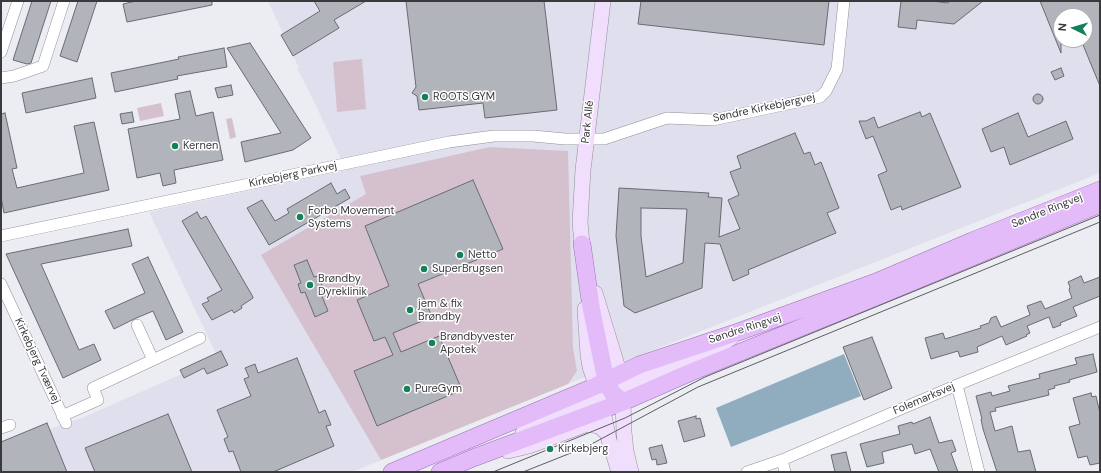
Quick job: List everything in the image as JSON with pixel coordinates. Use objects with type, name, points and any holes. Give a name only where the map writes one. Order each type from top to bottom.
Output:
[{"type":"main road","name":"Søndre Ringvej","points":[[440,472],[473,458],[610,391],[648,361],[741,331],[876,282],[972,241],[1100,190]]},
{"type":"main road","name":"Søndre Ringvej","points":[[392,472],[610,391],[689,373],[1100,204]]},
{"type":"main road","points":[[582,244],[590,307],[610,391]]},
{"type":"street","points":[[1,52],[18,1]]},
{"type":"street","points":[[1,78],[14,76],[43,66],[64,1]]},
{"type":"street","name":"Park Allé","points":[[582,244],[580,207],[586,140],[603,1]]},
{"type":"street","name":"Søndre Kirkebjergvej","points":[[586,140],[604,139],[667,118],[713,120],[820,96],[826,91],[837,69],[844,1]]},
{"type":"street","name":"Kirkebjerg Parkvej","points":[[1,236],[449,142],[494,136],[533,136],[586,140]]},
{"type":"street","name":"Kirkebjerg Tværvej","points":[[1,284],[64,419],[98,400],[93,388],[200,338]]},
{"type":"street","points":[[137,325],[153,360]]},
{"type":"street","name":"Folemarksvej","points":[[747,472],[782,460],[957,385],[1100,327]]},
{"type":"street","points":[[957,385],[979,472]]},
{"type":"street","points":[[610,391],[608,434],[619,472]]},
{"type":"street","points":[[610,391],[625,442],[631,472]]},
{"type":"street","points":[[473,458],[529,446],[587,424],[599,426],[608,434]]},
{"type":"street","points":[[782,460],[785,472]]},
{"type":"shaded area","points":[[268,1],[1100,1],[1100,173],[568,384],[352,472],[1,472],[1,446],[84,417],[218,358],[149,212],[346,170],[297,69],[299,68]]},
{"type":"shaded area","points":[[362,59],[366,109],[337,112],[333,62]]},
{"type":"shaded area","points":[[161,103],[164,116],[140,121],[137,108]]},
{"type":"shaded area","points":[[232,118],[236,137],[230,139],[226,119]]},
{"type":"shaded area","points":[[490,147],[568,151],[573,348],[577,371],[568,384],[381,460],[261,255],[366,194],[360,176]]},
{"type":"water","points":[[844,354],[861,396],[731,447],[716,408]]},
{"type":"building","points":[[32,1],[51,1],[31,63],[27,64],[13,60]]},
{"type":"building","points":[[78,1],[97,1],[77,62],[60,56]]},
{"type":"building","points":[[136,1],[212,1],[212,5],[127,22],[123,4]]},
{"type":"building","points":[[314,1],[366,1],[334,20],[339,28],[293,56],[281,35],[320,11]]},
{"type":"building","points":[[406,1],[544,1],[557,110],[485,118],[483,103],[419,110],[417,96],[412,93],[416,87]]},
{"type":"building","points":[[641,1],[829,1],[824,45],[638,24]]},
{"type":"building","points":[[901,1],[932,1],[948,3],[950,1],[983,1],[954,24],[917,20],[916,29],[898,27]]},
{"type":"building","points":[[1040,1],[1100,1],[1100,86],[1084,48],[1093,48],[1093,8],[1053,8],[1053,33]]},
{"type":"building","points":[[250,43],[311,138],[293,150],[245,162],[241,142],[281,133],[227,48]]},
{"type":"building","points":[[224,48],[227,67],[177,76],[178,79],[115,92],[111,73]]},
{"type":"building","points":[[1061,68],[1064,76],[1055,80],[1051,72]]},
{"type":"building","points":[[92,78],[96,98],[26,113],[22,93]]},
{"type":"building","points":[[231,85],[233,95],[218,98],[215,88]]},
{"type":"building","name":"Kernen","points":[[190,91],[196,116],[213,112],[223,160],[174,170],[176,183],[163,186],[160,173],[137,178],[128,129],[180,119],[175,94]]},
{"type":"building","points":[[1038,94],[1043,99],[1038,104],[1033,99]]},
{"type":"building","points":[[132,112],[134,122],[122,124],[120,114]]},
{"type":"building","points":[[920,112],[922,117],[930,113],[961,187],[902,210],[901,206],[891,210],[878,175],[887,171],[873,136],[866,139],[859,121],[866,121],[874,117],[878,128]]},
{"type":"building","points":[[5,113],[17,168],[12,169],[17,188],[84,173],[74,126],[94,122],[109,190],[4,213],[1,197],[1,114]]},
{"type":"building","points":[[1018,113],[1028,137],[1066,121],[1073,139],[1010,165],[1004,147],[991,152],[982,129]]},
{"type":"building","points":[[795,133],[804,154],[810,152],[815,165],[821,162],[839,208],[827,213],[836,233],[748,270],[749,274],[733,281],[720,244],[705,243],[702,288],[635,313],[624,306],[616,236],[619,188],[709,193],[708,197],[722,198],[719,237],[740,229],[728,200],[739,195],[730,172],[741,168],[737,156]],"holes":[[[641,208],[687,209],[683,263],[646,277],[641,236]]]},
{"type":"building","points":[[473,180],[503,249],[418,284],[432,317],[393,333],[401,352],[439,336],[462,390],[377,426],[354,371],[393,355],[385,337],[374,341],[357,300],[389,286],[365,226]]},
{"type":"building","name":"Forbo Movement Systems","points":[[331,183],[337,194],[345,189],[350,198],[269,245],[247,208],[262,200],[275,221],[289,213],[287,209]]},
{"type":"building","points":[[197,212],[201,219],[206,216],[253,297],[241,306],[242,308],[234,313],[232,310],[212,320],[202,304],[209,301],[207,298],[222,290],[182,221]]},
{"type":"building","points":[[128,229],[132,246],[41,264],[79,350],[94,344],[101,360],[63,378],[6,254]]},
{"type":"building","points":[[148,257],[183,332],[166,340],[153,311],[114,329],[105,311],[145,293],[132,264]]},
{"type":"building","name":"Brøndby Dyreklinik","points":[[307,260],[314,277],[318,276],[322,285],[318,287],[328,311],[315,317],[305,292],[301,293],[298,284],[301,283],[294,265]]},
{"type":"building","points":[[1081,276],[1084,283],[1100,277],[1100,296],[1073,307],[1077,316],[1060,323],[1061,325],[1053,328],[1049,317],[1027,326],[1030,333],[1026,335],[1027,336],[1006,345],[1002,336],[977,347],[978,352],[960,357],[958,351],[931,359],[925,338],[943,333],[945,339],[981,328],[980,326],[989,323],[991,318],[996,316],[1001,327],[1030,315],[1027,306],[1041,301],[1045,309],[1072,298],[1068,282]]},
{"type":"building","points":[[872,337],[892,388],[864,400],[843,347]]},
{"type":"building","points":[[221,351],[228,365],[207,374],[204,368],[184,378],[180,370]]},
{"type":"building","points":[[1093,354],[1097,372],[1054,386],[1055,388],[1048,390],[1049,395],[995,408],[996,411],[990,412],[995,431],[1012,426],[1018,452],[1030,450],[1036,472],[997,472],[983,429],[976,396],[991,392],[992,396],[1010,391],[1008,386],[1040,378],[1039,374],[1077,364],[1075,358]]},
{"type":"building","points":[[297,358],[319,413],[325,410],[331,425],[326,426],[334,446],[273,472],[241,472],[233,451],[229,452],[224,439],[228,437],[217,410],[251,396],[244,379],[249,377],[245,368],[255,364],[258,373]]},
{"type":"building","points":[[1091,393],[1092,397],[1096,396],[1100,413],[1100,463],[1090,465],[1087,456],[1078,458],[1069,427],[1080,424],[1073,398]]},
{"type":"building","points":[[168,414],[192,472],[95,472],[85,448]]},
{"type":"building","points":[[696,416],[696,419],[700,418],[705,436],[684,442],[678,421]]},
{"type":"building","points":[[930,417],[939,443],[952,440],[956,451],[951,453],[958,472],[939,472],[930,449],[915,454],[912,444],[882,452],[884,463],[867,467],[860,444],[900,434],[898,426],[912,422],[913,424]]},
{"type":"building","points":[[47,423],[67,472],[1,472],[1,442]]},
{"type":"building","points":[[662,445],[667,463],[657,465],[656,459],[652,460],[649,448]]},
{"type":"building","points":[[846,452],[851,472],[835,472],[831,455]]},
{"type":"tram line","points":[[493,472],[625,418],[705,377],[1100,215]]},
{"type":"tram line","points":[[523,472],[586,447],[698,387],[1100,222]]},
{"type":"place","name":"ROOTS GYM","points":[[425,97]]},
{"type":"place","name":"Kernen","points":[[175,146]]},
{"type":"place","name":"Forbo Movement Systems","points":[[300,217]]},
{"type":"place","name":"Netto","points":[[460,255]]},
{"type":"place","name":"SuperBrugsen","points":[[424,269]]},
{"type":"place","name":"Brøndby Dyreklinik","points":[[310,285]]},
{"type":"place","name":"jem & fix Brøndby","points":[[410,310]]},
{"type":"place","name":"Brøndbyvester Apotek","points":[[432,343]]},
{"type":"place","name":"PureGym","points":[[407,389]]},
{"type":"place","name":"Kirkebjerg","points":[[550,449]]}]
